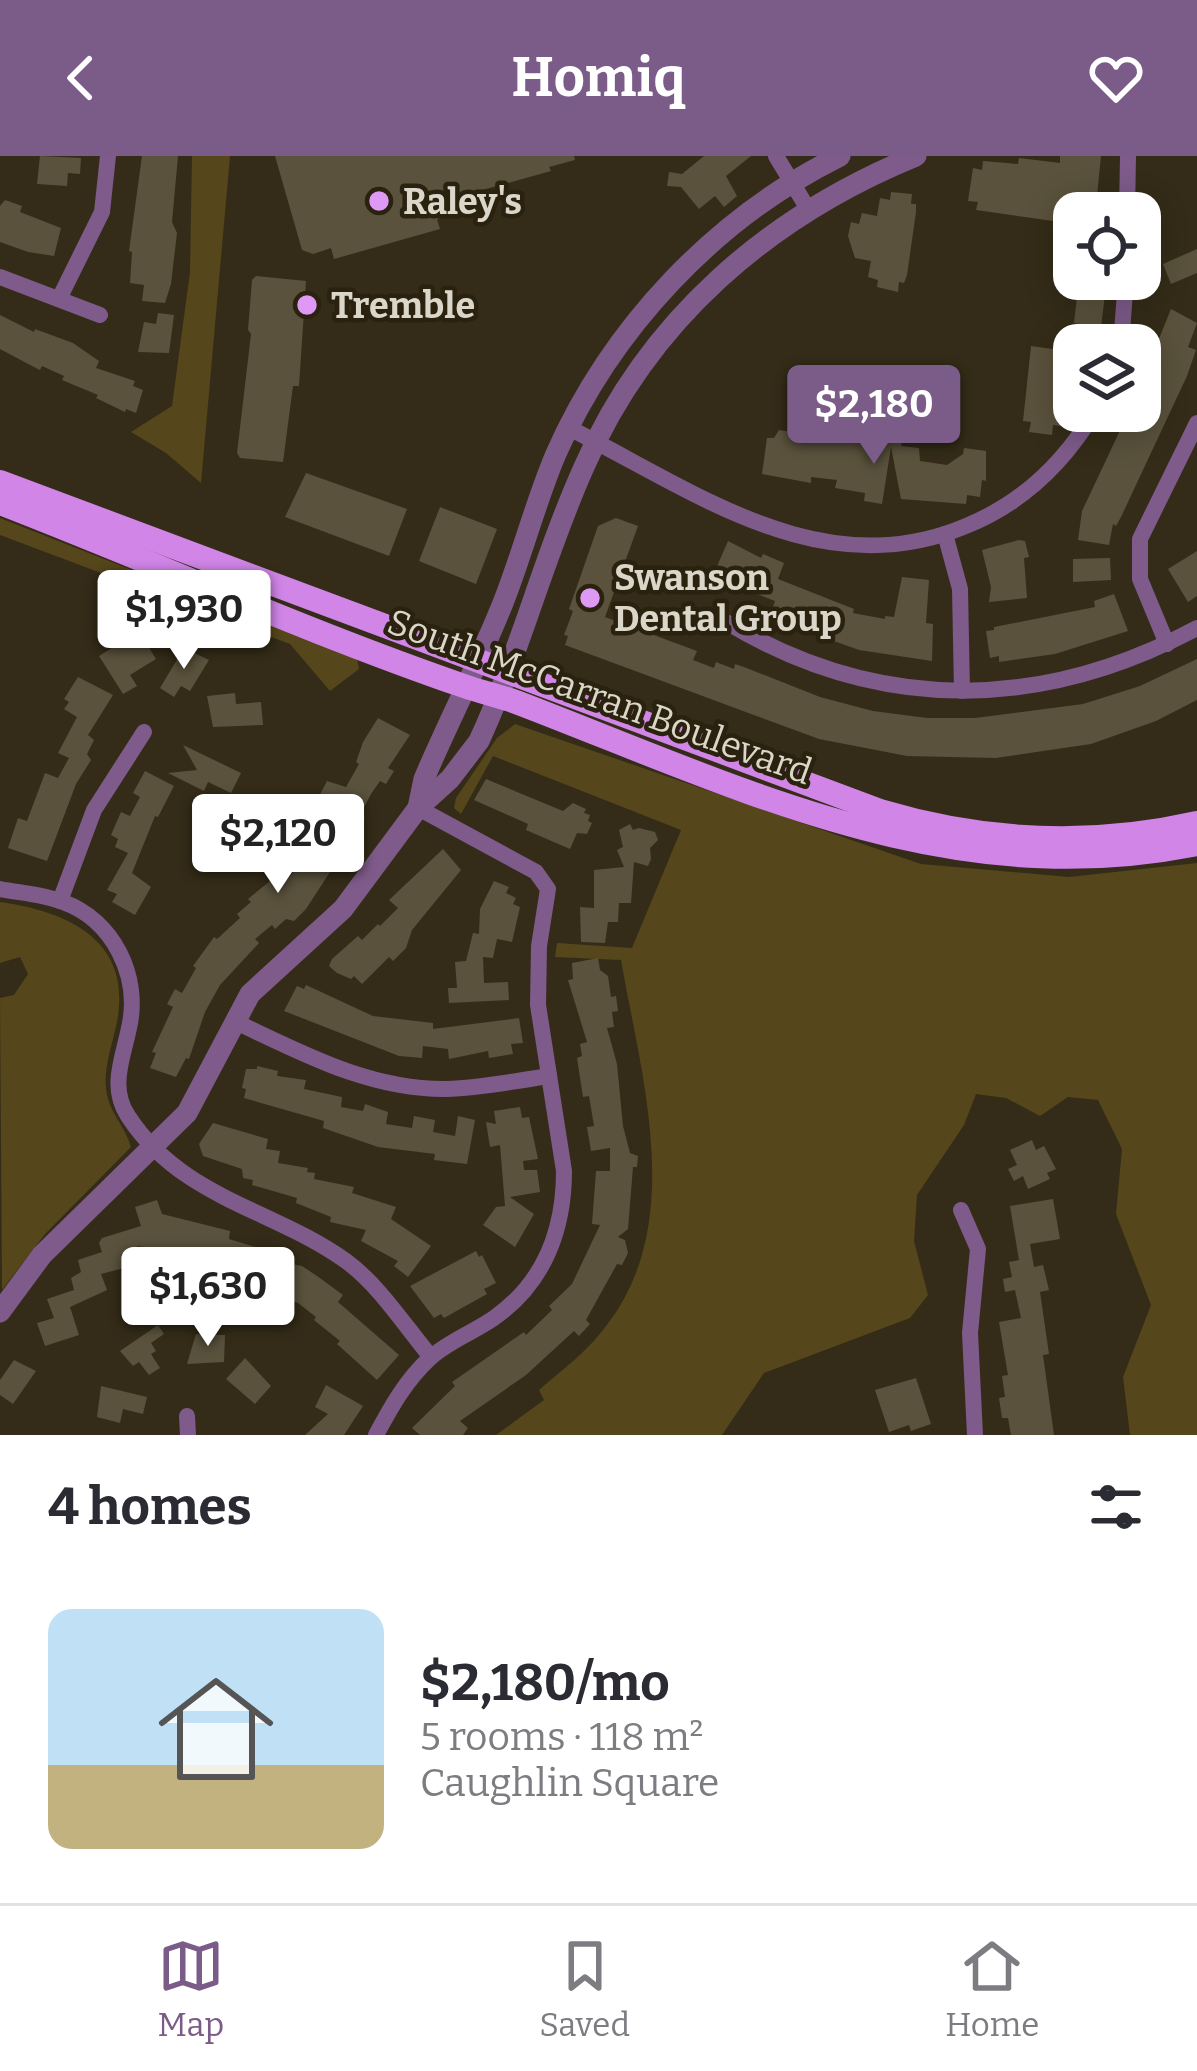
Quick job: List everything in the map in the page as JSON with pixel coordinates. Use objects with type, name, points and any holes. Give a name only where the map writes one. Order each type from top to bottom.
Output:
[{"type":"main road","name":"South McCarran Boulevard","points":[[0,482],[926,824],[1029,838],[1124,836],[1197,824]]},
{"type":"main road","name":"South McCarran Boulevard","points":[[0,503],[466,687],[768,797],[911,842],[1018,858],[1097,857],[1197,844]]},
{"type":"street","points":[[59,299],[102,212],[108,156]]},
{"type":"street","points":[[776,156],[808,209]]},
{"type":"street","points":[[418,808],[424,779],[478,661],[569,428],[621,343],[671,282],[733,225],[840,156]]},
{"type":"street","points":[[0,1312],[42,1255],[195,1102],[260,983],[353,898],[418,808],[468,758],[498,695],[596,442],[640,367],[686,310],[742,256],[838,191],[916,156]]},
{"type":"street","points":[[1127,192],[1128,156]]},
{"type":"street","points":[[0,277],[100,315]]},
{"type":"street","points":[[1168,644],[1146,597],[1137,561],[1147,521],[1197,423]]},
{"type":"street","points":[[569,428],[751,520],[808,541],[874,548],[945,534],[984,518],[1020,496],[1066,454],[1081,432]]},
{"type":"street","points":[[945,534],[960,590],[962,691]]},
{"type":"street","points":[[726,622],[786,654],[851,677],[962,691],[1090,675],[1197,628]]},
{"type":"street","points":[[60,901],[94,810],[144,732]]},
{"type":"street","points":[[376,1435],[392,1403],[431,1357],[512,1304],[542,1267],[553,1245],[564,1197],[537,990],[539,946],[549,900],[543,879],[418,808]]},
{"type":"street","points":[[0,889],[60,901],[80,909],[103,928],[128,974],[133,1008],[117,1077],[118,1093],[131,1121],[154,1146],[184,1176],[209,1192],[348,1262],[431,1357]]},
{"type":"street","points":[[236,1022],[331,1066],[387,1084],[474,1088],[549,1076]]},
{"type":"street","points":[[961,1210],[978,1249],[970,1333],[975,1435]]},
{"type":"shaded area","points":[[192,156],[230,156],[201,483],[166,453],[131,432],[172,406],[190,272]]},
{"type":"shaded area","points":[[0,518],[357,659],[359,669],[330,691],[290,644],[0,535]]},
{"type":"shaded area","points":[[515,724],[921,864],[1069,877],[1197,863],[1197,1435],[1130,1435],[1123,1377],[1151,1305],[1116,1214],[1122,1149],[1098,1100],[1068,1097],[1040,1116],[1006,1098],[976,1094],[964,1125],[917,1195],[914,1241],[928,1295],[910,1318],[764,1373],[722,1435],[496,1435],[544,1400],[539,1390],[606,1326],[631,1285],[645,1242],[652,1196],[651,1148],[621,960],[555,957],[557,943],[632,948],[681,830],[493,756],[461,814],[454,808],[456,798],[497,738]]},
{"type":"shaded area","points":[[0,902],[64,919],[99,943],[111,960],[119,1005],[106,1088],[131,1147],[45,1234],[2,1290],[0,998],[14,995],[28,974],[20,957],[0,963]]},
{"type":"building","points":[[40,156],[81,158],[80,174],[68,173],[67,186],[37,184]]},
{"type":"building","points":[[142,156],[178,156],[172,222],[177,233],[165,303],[142,301],[144,285],[130,283],[129,251]]},
{"type":"building","name":"Raley's","points":[[275,156],[574,156],[575,160],[468,194],[472,209],[437,219],[440,229],[334,259],[331,248],[313,254],[302,250]]},
{"type":"building","points":[[704,156],[751,156],[726,176],[737,196],[724,207],[715,196],[699,209],[681,187],[667,186],[669,172],[682,174]]},
{"type":"building","points":[[1060,156],[1101,156],[1097,192],[1053,192],[1053,221],[976,210],[978,202],[968,201],[973,168],[982,170],[983,161],[1018,164],[1019,158],[1060,163]]},
{"type":"building","points":[[891,192],[912,194],[911,204],[916,204],[907,275],[904,283],[899,282],[898,292],[877,287],[878,280],[868,277],[871,261],[855,258],[848,236],[851,222],[859,224],[862,213],[877,216],[880,198],[890,200]]},
{"type":"building","points":[[5,200],[22,206],[20,212],[61,228],[54,256],[0,242],[0,206]]},
{"type":"building","points":[[1197,249],[1197,273],[1171,284],[1163,264]]},
{"type":"building","points":[[256,276],[306,281],[299,386],[293,386],[283,462],[240,458],[237,453]]},
{"type":"building","points":[[1077,300],[1104,300],[1101,324],[1074,323]]},
{"type":"building","points":[[1171,309],[1197,323],[1188,347],[1196,350],[1161,432],[1161,334]]},
{"type":"building","points":[[158,313],[174,315],[169,353],[138,352],[144,322],[156,324]]},
{"type":"building","points":[[0,315],[34,332],[73,343],[99,361],[96,368],[135,381],[133,386],[143,390],[136,413],[125,412],[62,380],[64,376],[42,366],[40,370],[0,349]]},
{"type":"building","points":[[1031,346],[1053,349],[1052,435],[1029,432],[1031,422],[1023,421]]},
{"type":"building","points":[[779,430],[842,440],[888,438],[902,442],[901,446],[919,448],[920,461],[947,465],[964,448],[986,451],[986,481],[982,480],[980,497],[967,495],[966,504],[901,499],[891,447],[882,504],[864,501],[865,493],[835,488],[837,480],[811,477],[811,483],[762,474],[767,438],[774,438]]},
{"type":"building","points":[[1119,432],[1161,432],[1121,517],[1113,524],[1109,545],[1078,540],[1082,511]]},
{"type":"building","points":[[306,473],[407,509],[389,556],[285,517]]},
{"type":"building","points":[[440,507],[497,529],[476,584],[419,561]]},
{"type":"building","points":[[616,518],[638,526],[605,617],[697,651],[693,660],[714,668],[716,662],[734,669],[735,664],[820,697],[873,711],[975,718],[1083,704],[1140,686],[1197,659],[1197,700],[1156,721],[1091,744],[996,758],[907,756],[819,739],[565,645],[573,611],[569,609],[598,526]]},
{"type":"building","points":[[728,541],[761,558],[763,554],[784,563],[778,579],[854,609],[853,613],[894,617],[902,577],[929,580],[926,623],[933,624],[932,661],[859,650],[769,618],[775,601],[757,594],[760,585],[715,571]]},
{"type":"building","points":[[1025,541],[1029,557],[1024,558],[1027,598],[989,602],[991,587],[982,550]]},
{"type":"building","points":[[1197,551],[1197,596],[1188,602],[1168,569]]},
{"type":"building","points":[[1110,558],[1111,580],[1073,582],[1073,559]]},
{"type":"building","points":[[1114,594],[1128,631],[1055,654],[999,662],[999,656],[990,658],[986,631],[1095,607],[1094,601]]},
{"type":"building","points":[[139,631],[156,659],[130,675],[137,686],[123,694],[99,656]]},
{"type":"building","points":[[184,648],[209,660],[190,691],[181,686],[174,697],[160,688]]},
{"type":"building","points":[[78,677],[113,695],[88,735],[94,740],[87,754],[91,760],[76,784],[47,861],[8,848],[18,818],[27,821],[45,773],[58,778],[69,758],[58,753],[77,717],[64,709],[69,702],[64,699]]},
{"type":"building","points":[[235,693],[236,704],[261,702],[263,725],[213,727],[207,696]]},
{"type":"building","points":[[378,718],[410,735],[388,768],[394,771],[386,784],[380,781],[371,794],[349,848],[344,854],[336,850],[325,868],[330,872],[306,909],[294,921],[286,919],[275,929],[272,925],[255,939],[259,943],[220,985],[189,1059],[176,1077],[150,1068],[175,989],[182,993],[193,966],[214,937],[240,918],[237,914],[251,902],[248,899],[270,881],[279,890],[309,852],[307,844],[327,816],[314,806],[327,781],[346,787]]},
{"type":"building","points":[[183,745],[241,773],[231,793],[208,782],[204,791],[168,773],[197,770]]},
{"type":"building","points":[[145,771],[174,786],[155,816],[132,873],[151,887],[135,915],[112,902],[117,894],[107,890],[128,853],[115,847],[118,839],[111,835],[121,812],[130,816],[140,797],[133,793]]},
{"type":"building","points":[[486,779],[563,811],[573,803],[586,809],[592,823],[587,834],[577,833],[570,849],[526,830],[528,824],[474,800]]},
{"type":"building","points":[[630,824],[633,830],[655,832],[658,840],[650,848],[651,859],[648,866],[634,862],[631,903],[619,903],[618,922],[608,922],[605,943],[581,942],[580,907],[594,908],[594,870],[624,867],[617,850],[623,847],[619,830]]},
{"type":"building","points":[[443,849],[461,870],[412,930],[406,948],[393,961],[389,957],[362,984],[329,966],[358,936],[362,940],[398,908],[389,900]]},
{"type":"building","points":[[494,881],[509,887],[506,893],[520,907],[512,942],[497,939],[493,958],[483,957],[484,983],[508,982],[509,1000],[449,1003],[448,988],[457,988],[455,962],[466,961],[473,933],[479,934],[480,909]]},
{"type":"building","points":[[598,958],[600,970],[608,976],[611,997],[616,996],[614,1027],[607,1028],[617,1064],[623,1126],[630,1153],[638,1156],[628,1229],[618,1237],[625,1240],[628,1253],[622,1265],[617,1264],[586,1320],[590,1324],[579,1336],[574,1331],[526,1375],[460,1421],[468,1428],[463,1435],[420,1435],[412,1428],[455,1386],[452,1382],[524,1332],[526,1335],[552,1310],[549,1306],[572,1284],[600,1225],[592,1224],[596,1171],[610,1171],[610,1148],[591,1151],[587,1127],[594,1126],[589,1096],[583,1097],[577,1058],[582,1056],[580,1044],[587,1042],[568,980],[573,979],[572,963]]},
{"type":"building","points":[[306,985],[373,1016],[433,1023],[433,1029],[519,1018],[523,1043],[511,1044],[513,1054],[489,1058],[488,1051],[449,1059],[448,1049],[423,1046],[422,1058],[399,1056],[284,1011],[297,986],[304,989]]},
{"type":"building","points":[[257,1066],[278,1071],[277,1076],[306,1080],[304,1089],[342,1097],[341,1107],[363,1111],[365,1104],[388,1112],[386,1124],[412,1128],[414,1116],[435,1120],[433,1132],[455,1136],[458,1116],[475,1120],[467,1164],[434,1160],[435,1154],[378,1147],[323,1128],[324,1121],[244,1098],[246,1069]]},
{"type":"building","points":[[520,1107],[522,1118],[529,1117],[538,1159],[523,1161],[524,1170],[537,1170],[540,1192],[510,1197],[534,1214],[515,1247],[483,1225],[496,1207],[505,1206],[500,1145],[490,1147],[486,1122],[496,1124],[494,1111]]},
{"type":"building","points":[[213,1123],[268,1139],[266,1149],[280,1151],[278,1163],[308,1168],[307,1172],[315,1173],[314,1179],[354,1187],[352,1193],[396,1207],[391,1219],[431,1246],[408,1277],[394,1266],[398,1261],[361,1241],[366,1230],[330,1222],[331,1217],[296,1203],[297,1198],[252,1185],[253,1180],[243,1178],[242,1169],[203,1156],[199,1144]]},
{"type":"building","points":[[1032,1140],[1036,1150],[1044,1146],[1056,1169],[1047,1173],[1050,1179],[1028,1189],[1023,1176],[1014,1181],[1008,1169],[1017,1165],[1010,1150]]},
{"type":"building","points":[[1053,1199],[1060,1239],[1030,1244],[1034,1267],[1043,1265],[1049,1290],[1040,1292],[1054,1435],[1011,1435],[999,1398],[1005,1397],[1002,1376],[1008,1375],[999,1322],[1021,1318],[1015,1290],[1005,1292],[1003,1279],[1012,1277],[1009,1262],[1019,1260],[1010,1206]]},
{"type":"building","points":[[157,1200],[162,1214],[230,1231],[229,1239],[265,1250],[263,1258],[302,1266],[343,1295],[338,1302],[399,1355],[377,1380],[337,1344],[340,1341],[316,1317],[298,1303],[263,1290],[264,1280],[207,1266],[208,1262],[190,1255],[137,1246],[143,1263],[101,1274],[107,1290],[70,1307],[79,1335],[45,1346],[37,1323],[54,1318],[47,1299],[74,1290],[71,1278],[81,1272],[78,1260],[102,1252],[102,1238],[141,1226],[135,1207]]},
{"type":"building","points":[[476,1251],[496,1283],[484,1289],[487,1294],[444,1318],[441,1314],[434,1318],[410,1286]]},
{"type":"building","points":[[158,1325],[164,1334],[151,1343],[156,1351],[151,1354],[160,1368],[149,1375],[139,1362],[133,1366],[120,1351]]},
{"type":"building","points":[[196,1334],[225,1335],[224,1362],[187,1364]]},
{"type":"building","points":[[245,1358],[271,1386],[255,1404],[226,1379]]},
{"type":"building","points":[[14,1360],[36,1371],[13,1404],[0,1395],[0,1380]]},
{"type":"building","points":[[916,1378],[931,1424],[889,1432],[875,1390]]},
{"type":"building","points":[[326,1385],[363,1406],[344,1435],[305,1435],[328,1414],[315,1407]]},
{"type":"building","points":[[101,1386],[147,1397],[143,1414],[123,1409],[120,1423],[97,1417]]},
{"type":"place","name":"Raley's","points":[[379,201]]},
{"type":"place","name":"Tremble","points":[[307,305]]},
{"type":"place","name":"Swanson Dental Group","points":[[590,598]]}]
